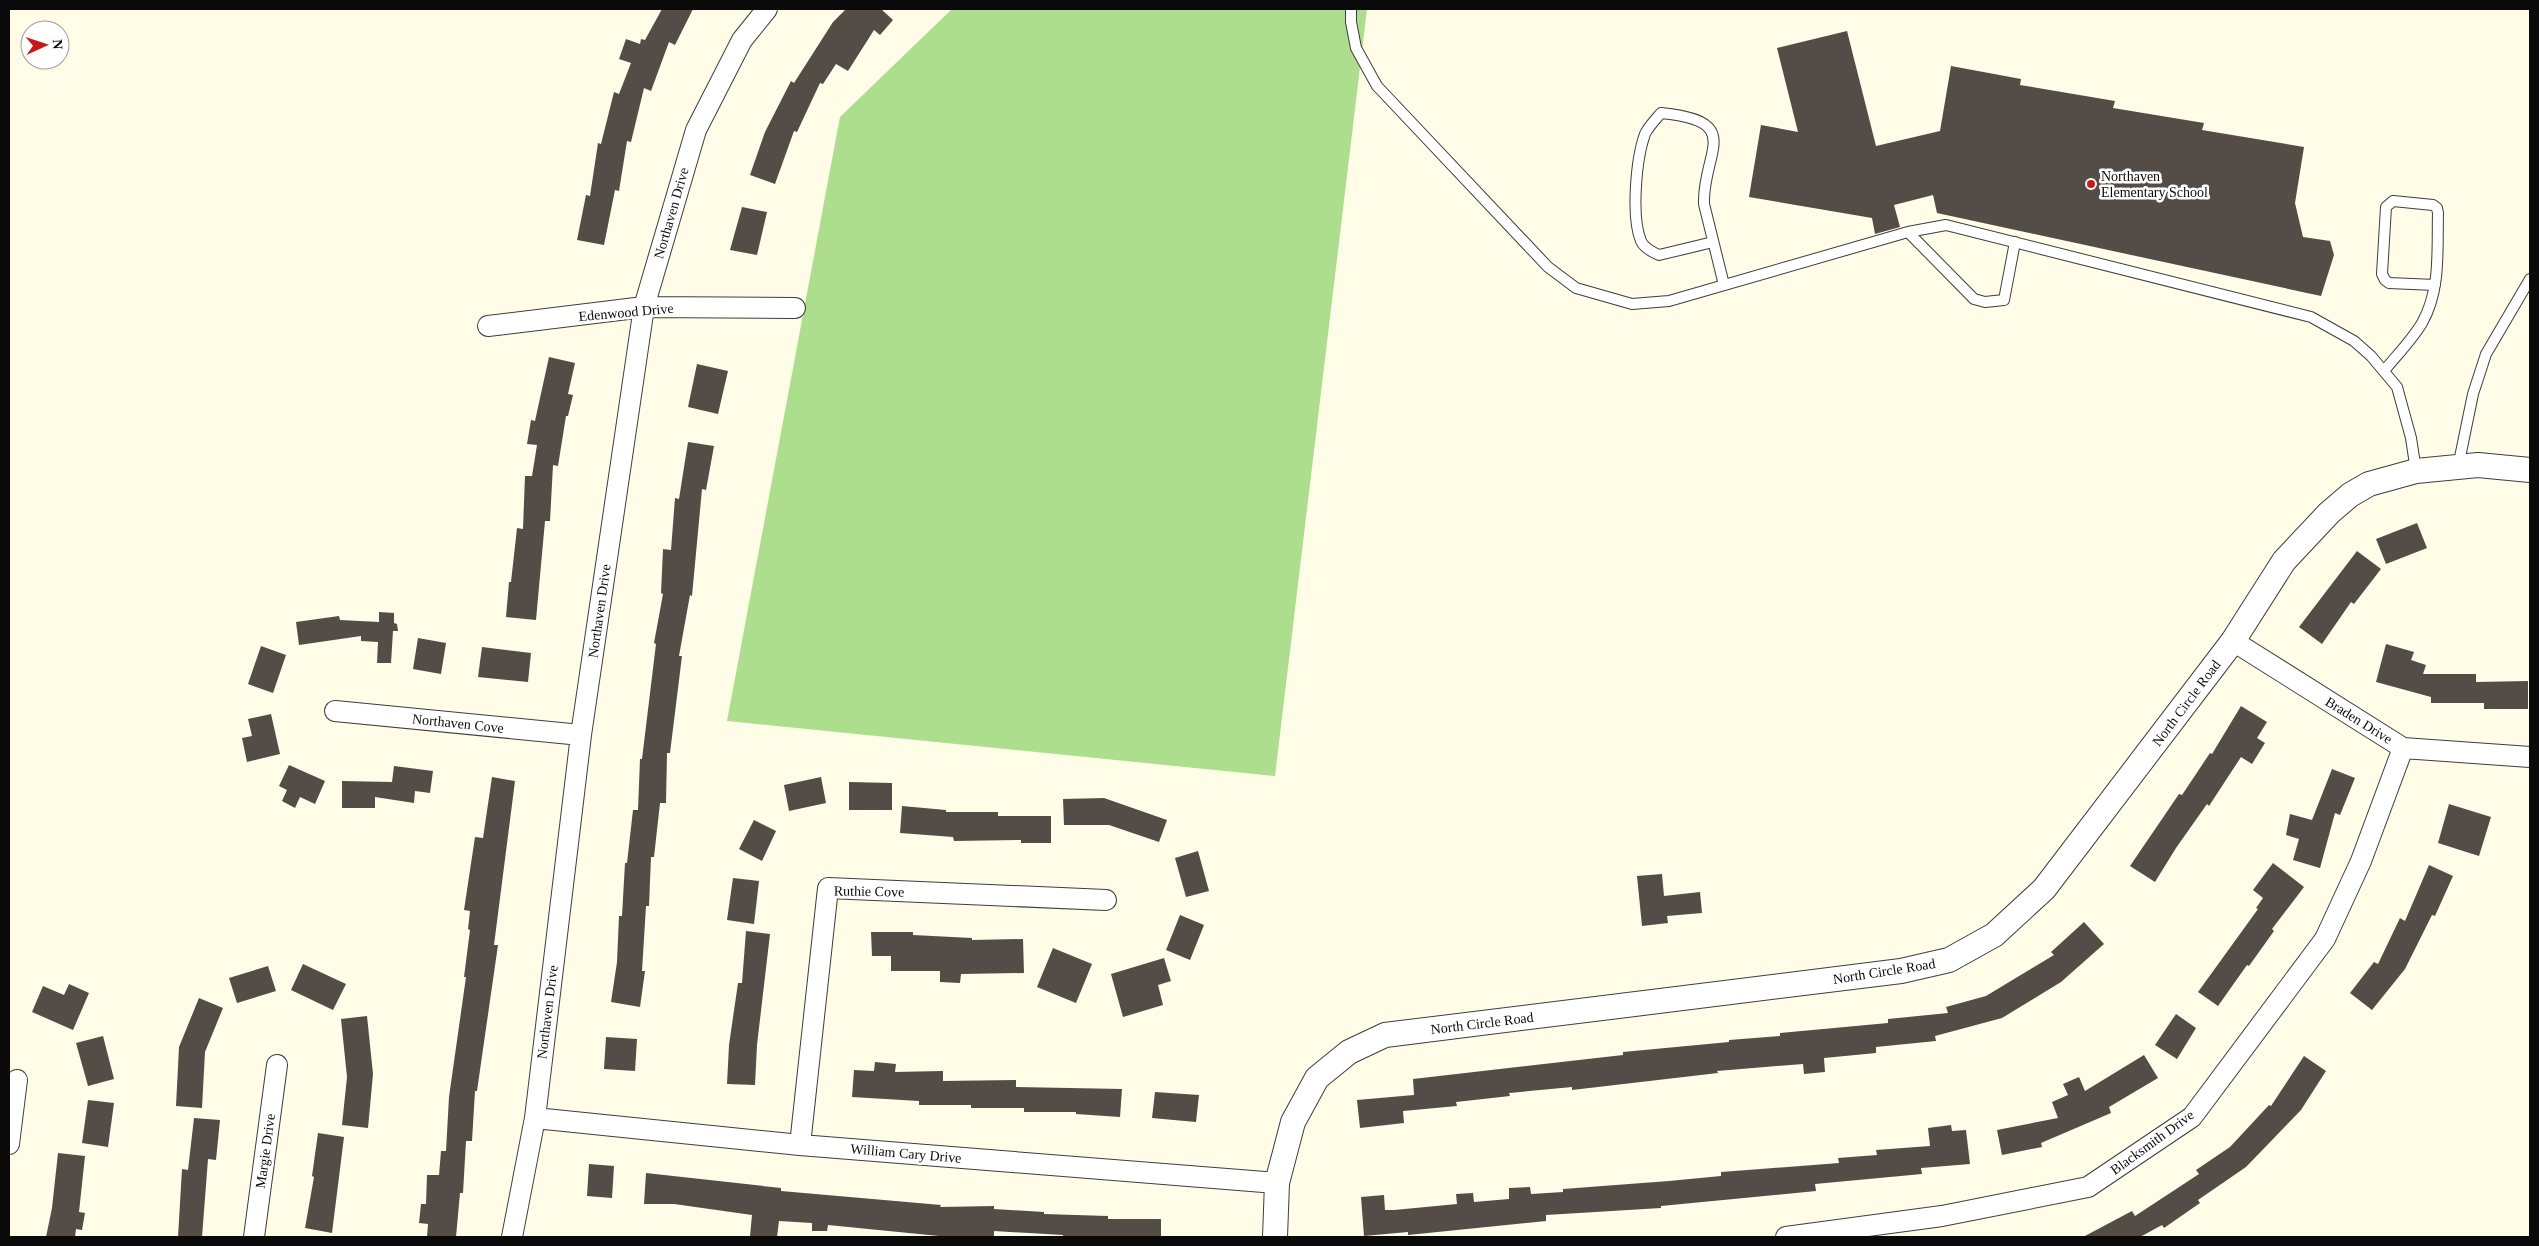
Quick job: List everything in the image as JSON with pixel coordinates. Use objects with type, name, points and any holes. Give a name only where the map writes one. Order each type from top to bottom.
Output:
[{"type":"street","name":"Northaven Drive","points":[[512,1237],[535,1118],[580,735],[644,308],[696,130],[742,40],[767,9]]},
{"type":"street","name":"Edenwood Drive","points":[[488,326],[644,308],[795,308]]},
{"type":"street","name":"North Circle Road","points":[[1275,1237],[1277,1183],[1293,1122],[1317,1078],[1349,1052],[1385,1035],[1901,970],[1949,960],[1994,935],[2044,889],[2233,641],[2284,561],[2329,513],[2369,484],[2416,471],[2478,465],[2530,470]]},
{"type":"street","name":"Braden Drive","points":[[2233,641],[2403,748],[2530,757]]},
{"type":"street","name":"Northaven Cove","points":[[335,711],[580,735]]},
{"type":"street","name":"Blacksmith Drive","points":[[1786,1237],[1942,1216],[2088,1187],[2192,1117],[2326,938],[2361,861],[2403,748]]},
{"type":"street","name":"Ruthie Cove","points":[[800,1145],[828,888],[1106,900]]},
{"type":"street","name":"Margie Drive","points":[[254,1237],[277,1065]]},
{"type":"street","points":[[9,1144],[17,1080]]},
{"type":"street","name":"William Cary Drive","points":[[535,1118],[800,1145],[1277,1183]]},
{"type":"lane","points":[[1351,9],[1351,22],[1356,48],[1377,86],[1548,268],[1576,288],[1632,304],[1669,301],[1908,232],[1946,225],[2310,317],[2354,341],[2397,387],[2404,409],[2416,471]]},
{"type":"lane","points":[[1714,242],[1659,255],[1648,250],[1641,242],[1635,211],[1640,152],[1646,132],[1662,113],[1676,114],[1703,122],[1712,130],[1715,146],[1704,194],[1724,285]]},
{"type":"lane","points":[[2384,371],[2422,323],[2435,285],[2437,208],[2433,205],[2393,201],[2388,203],[2386,208],[2382,274],[2385,280],[2389,283],[2435,285]]},
{"type":"lane","points":[[1908,232],[1974,299],[1985,302],[2004,300],[2015,242]]},
{"type":"lane","points":[[2458,467],[2473,394],[2486,354],[2530,279]]},
{"type":"green space","points":[[952,9],[1367,9],[1275,776],[727,721],[840,117]]},
{"type":"building","points":[[662,9],[693,9],[675,45],[669,42],[651,91],[644,88],[631,142],[627,141],[619,191],[615,190],[604,245],[577,240],[586,195],[590,196],[598,143],[601,144],[614,92],[619,94],[631,63],[619,59],[626,39],[640,44],[641,39],[645,40]]},
{"type":"building","points":[[846,9],[881,9],[893,20],[880,35],[874,30],[848,71],[836,64],[823,84],[820,83],[797,132],[794,131],[775,184],[750,175],[765,132],[791,81],[794,83],[833,22]]},
{"type":"building","points":[[1847,31],[1876,146],[1940,131],[1951,66],[2021,79],[2020,85],[2115,101],[2113,108],[2204,123],[2202,130],[2304,147],[2295,203],[2303,237],[2330,241],[2334,255],[2321,296],[1937,213],[1933,195],[1894,205],[1900,227],[1875,234],[1872,218],[1749,197],[1761,125],[1798,132],[1777,48]]},
{"type":"building","points":[[742,207],[767,212],[757,255],[730,250]]},
{"type":"building","points":[[549,357],[575,363],[568,394],[573,395],[568,416],[566,416],[558,466],[553,465],[550,521],[545,521],[536,620],[506,617],[517,528],[523,529],[525,476],[532,476],[537,445],[527,444],[531,420],[535,421]]},
{"type":"building","points":[[697,364],[728,371],[718,414],[688,407]]},
{"type":"building","points":[[688,442],[714,446],[706,490],[702,489],[692,596],[690,595],[679,656],[682,656],[670,753],[667,753],[666,803],[660,803],[654,857],[651,857],[649,906],[646,906],[642,971],[645,971],[640,1007],[611,1002],[617,962],[619,916],[622,916],[625,863],[627,863],[633,810],[638,810],[640,759],[642,759],[656,644],[654,643],[663,594],[661,593],[663,549],[671,550],[675,498],[679,499]]},
{"type":"building","points":[[2417,523],[2427,548],[2386,564],[2376,539]]},
{"type":"building","points":[[2357,551],[2381,569],[2354,604],[2351,602],[2322,644],[2299,627]]},
{"type":"building","points":[[379,612],[394,613],[394,623],[397,624],[398,631],[393,631],[391,663],[377,663],[378,642],[361,641],[361,636],[299,645],[296,622],[339,616],[340,620],[379,622]]},
{"type":"building","points":[[418,638],[446,643],[441,674],[413,669]]},
{"type":"building","points":[[2386,644],[2414,652],[2411,660],[2426,665],[2423,674],[2476,674],[2476,682],[2528,681],[2528,709],[2484,709],[2484,703],[2431,703],[2431,697],[2376,682]]},
{"type":"building","points":[[261,646],[286,655],[273,693],[248,684]]},
{"type":"building","points":[[482,647],[531,653],[528,682],[478,677]]},
{"type":"building","points":[[2241,706],[2267,722],[2257,738],[2265,743],[2252,764],[2241,757],[2209,806],[2207,804],[2176,848],[2155,882],[2130,866],[2179,794],[2182,795],[2210,753],[2212,754]]},
{"type":"building","points":[[271,714],[280,754],[247,762],[242,738],[252,736],[248,719]]},
{"type":"building","points":[[289,765],[325,781],[315,804],[300,797],[295,808],[282,801],[287,790],[279,786]]},
{"type":"building","points":[[394,766],[433,771],[430,793],[415,791],[414,803],[375,797],[375,808],[342,808],[342,781],[392,782]]},
{"type":"building","points":[[2332,769],[2355,778],[2340,815],[2335,813],[2320,868],[2293,860],[2299,839],[2286,835],[2290,814],[2312,820]]},
{"type":"building","points":[[492,777],[515,781],[494,945],[498,945],[477,1091],[475,1091],[472,1141],[466,1141],[463,1193],[460,1193],[456,1237],[427,1237],[428,1224],[419,1223],[421,1204],[426,1204],[427,1175],[439,1175],[441,1151],[446,1151],[449,1097],[466,977],[464,977],[470,930],[468,929],[470,911],[464,910],[475,837],[483,838]]},
{"type":"building","points":[[821,777],[826,803],[789,811],[784,785]]},
{"type":"building","points":[[849,782],[892,783],[892,810],[849,810]]},
{"type":"building","points":[[1104,798],[1167,820],[1159,842],[1109,825],[1064,825],[1063,799]]},
{"type":"building","points":[[2449,804],[2491,817],[2479,856],[2438,843]]},
{"type":"building","points":[[902,806],[946,810],[946,812],[998,812],[998,816],[1051,816],[1051,843],[1021,843],[1021,840],[954,841],[953,837],[900,833]]},
{"type":"building","points":[[754,820],[776,831],[762,861],[739,849]]},
{"type":"building","points":[[1198,851],[1209,891],[1186,897],[1175,858]]},
{"type":"building","points":[[2273,863],[2304,887],[2272,929],[2274,931],[2249,966],[2247,965],[2218,1006],[2198,992],[2258,909],[2256,908],[2263,898],[2253,890]]},
{"type":"building","points":[[2429,865],[2453,876],[2435,916],[2432,915],[2405,969],[2372,1010],[2350,993],[2374,962],[2378,964],[2400,918],[2405,921]]},
{"type":"building","points":[[1662,874],[1664,896],[1700,892],[1702,913],[1667,916],[1668,923],[1642,926],[1637,876]]},
{"type":"building","points":[[733,878],[759,881],[754,924],[727,920]]},
{"type":"building","points":[[1180,915],[1204,925],[1190,960],[1166,950]]},
{"type":"building","points":[[2084,922],[2104,944],[2061,982],[2002,1018],[1935,1036],[1936,1041],[1876,1047],[1876,1053],[1824,1058],[1825,1072],[1804,1074],[1803,1064],[1717,1071],[1718,1073],[1572,1090],[1572,1087],[1509,1093],[1510,1096],[1456,1102],[1457,1106],[1403,1111],[1404,1123],[1360,1128],[1357,1100],[1414,1095],[1413,1079],[1623,1055],[1623,1052],[1780,1036],[1780,1033],[1888,1023],[1888,1019],[1948,1013],[1946,1007],[1986,996],[2054,955],[2051,952]]},
{"type":"building","points":[[746,931],[770,934],[757,1045],[755,1085],[727,1084],[729,1045],[738,983],[742,983]]},
{"type":"building","points":[[871,932],[913,932],[913,935],[972,938],[972,940],[1023,939],[1024,973],[961,974],[960,983],[940,982],[940,971],[891,971],[891,956],[872,956]]},
{"type":"building","points":[[1053,948],[1092,964],[1076,1003],[1037,987]]},
{"type":"building","points":[[1164,958],[1171,981],[1158,985],[1163,1005],[1123,1017],[1111,974]]},
{"type":"building","points":[[303,964],[346,984],[333,1010],[291,990]]},
{"type":"building","points":[[268,966],[276,991],[237,1003],[229,978]]},
{"type":"building","points":[[69,984],[89,993],[73,1030],[32,1012],[43,986],[64,995]]},
{"type":"building","points":[[199,998],[223,1008],[205,1052],[202,1108],[176,1106],[179,1047]]},
{"type":"building","points":[[2176,1014],[2196,1028],[2177,1059],[2155,1045]]},
{"type":"building","points":[[367,1016],[373,1074],[368,1128],[342,1125],[347,1077],[341,1019]]},
{"type":"building","points":[[103,1036],[114,1079],[88,1086],[76,1043]]},
{"type":"building","points":[[606,1037],[637,1039],[635,1071],[604,1069]]},
{"type":"building","points":[[2144,1055],[2158,1078],[2109,1107],[2111,1113],[2041,1143],[2042,1147],[2002,1155],[1997,1130],[2058,1118],[2052,1102],[2068,1095],[2063,1084],[2079,1077],[2085,1091]]},
{"type":"building","points":[[2304,1056],[2326,1071],[2301,1110],[2246,1167],[2198,1200],[2200,1203],[2164,1228],[2162,1225],[2140,1237],[2083,1237],[2132,1211],[2135,1216],[2199,1174],[2196,1170],[2230,1147],[2269,1105],[2271,1106]]},
{"type":"building","points":[[875,1062],[896,1064],[895,1072],[943,1071],[943,1081],[1016,1080],[1016,1087],[1122,1089],[1120,1117],[1076,1114],[1076,1112],[1024,1112],[1024,1108],[971,1108],[971,1105],[919,1105],[919,1101],[852,1097],[854,1070],[874,1071]]},
{"type":"building","points":[[1155,1092],[1199,1095],[1196,1122],[1152,1118]]},
{"type":"building","points":[[88,1100],[114,1103],[108,1147],[82,1143]]},
{"type":"building","points":[[194,1118],[220,1120],[216,1160],[208,1159],[202,1237],[178,1237],[182,1169],[188,1170]]},
{"type":"building","points":[[1951,1125],[1952,1131],[1966,1130],[1970,1164],[1921,1168],[1922,1174],[1815,1184],[1816,1191],[1661,1206],[1661,1208],[1546,1215],[1546,1221],[1408,1235],[1408,1232],[1364,1236],[1361,1197],[1384,1195],[1385,1210],[1394,1210],[1457,1204],[1456,1194],[1473,1193],[1474,1202],[1509,1199],[1509,1188],[1530,1187],[1531,1194],[1563,1192],[1563,1189],[1721,1176],[1721,1172],[1839,1163],[1838,1158],[1877,1155],[1876,1150],[1930,1146],[1928,1128]]},
{"type":"building","points":[[318,1133],[344,1137],[332,1233],[305,1228],[314,1177],[312,1176]]},
{"type":"building","points":[[58,1153],[85,1156],[79,1212],[85,1213],[82,1230],[76,1229],[75,1237],[46,1237],[52,1208]]},
{"type":"building","points":[[589,1164],[614,1166],[612,1198],[587,1196]]},
{"type":"building","points":[[646,1173],[781,1188],[781,1191],[941,1205],[940,1207],[994,1206],[994,1209],[1044,1212],[1044,1214],[1108,1216],[1108,1219],[1161,1219],[1161,1237],[1063,1237],[1063,1235],[994,1231],[994,1236],[949,1237],[828,1225],[827,1231],[812,1231],[812,1223],[779,1221],[777,1237],[750,1236],[752,1215],[674,1204],[644,1204]]},
{"type":"place","name":"Northaven Elementary School","points":[[2091,184]]}]
